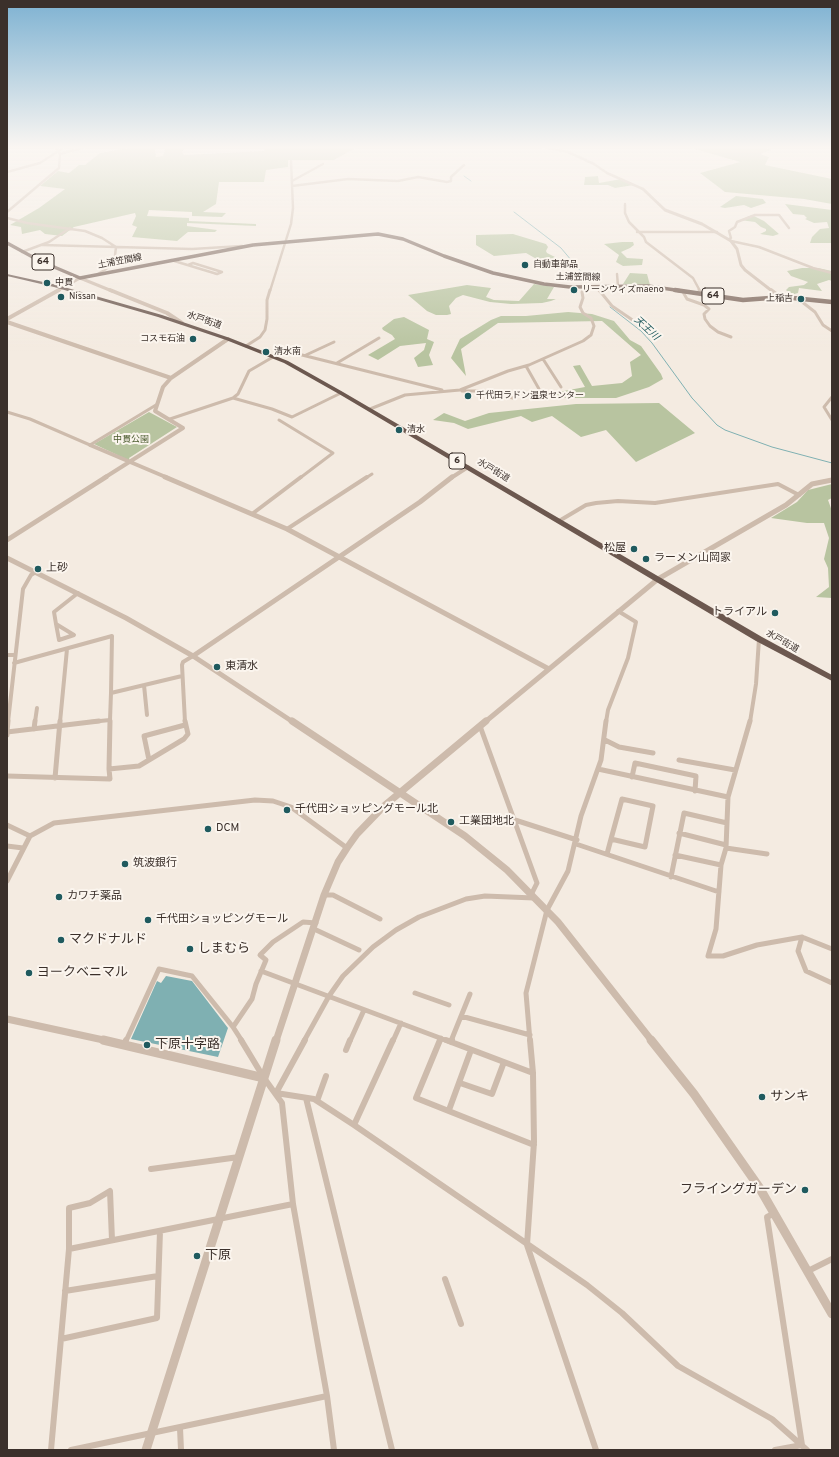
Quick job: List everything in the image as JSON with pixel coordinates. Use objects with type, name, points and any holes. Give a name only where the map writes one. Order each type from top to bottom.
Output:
[{"type":"highway","name":"水戸街道","points":[[7,275],[62,288],[182,323],[246,346],[303,371],[759,639],[832,678]]},
{"type":"highway","name":"水戸街道","points":[[7,278],[62,288]]},
{"type":"main road","name":"土浦笠間線","points":[[80,278],[242,246],[363,234],[383,234],[403,239],[444,256],[503,276],[552,286],[648,286],[702,295],[747,300],[780,297],[832,302]]},
{"type":"main road","name":"64","points":[[7,243],[22,252],[80,278]]},
{"type":"street","points":[[246,346],[260,337],[264,330],[267,319],[267,300],[291,224],[292,215]]},
{"type":"street","points":[[626,215],[629,222],[637,232],[644,237],[646,242],[689,274],[702,295]]},
{"type":"street","points":[[678,215],[717,232],[730,240],[759,247],[814,268],[832,272]]},
{"type":"street","points":[[780,297],[745,270],[737,249],[730,240],[731,238],[729,231],[735,227],[737,222],[755,215],[779,215],[789,228]]},
{"type":"street","points":[[7,218],[27,223],[85,231],[102,238],[116,247]]},
{"type":"street","points":[[22,252],[42,245],[70,228]]},
{"type":"street","points":[[637,232],[717,232]]},
{"type":"street","points":[[42,245],[192,249],[242,246]]},
{"type":"street","points":[[98,274],[114,264],[116,247]]},
{"type":"street","points":[[171,260],[217,274],[222,272],[193,263],[188,265]]},
{"type":"street","points":[[616,274],[618,286]]},
{"type":"street","points":[[7,319],[80,278],[167,313],[182,323]]},
{"type":"street","points":[[460,390],[543,359],[583,341],[591,335],[594,326],[592,318],[583,313],[580,307],[583,298],[582,292],[587,287]]},
{"type":"street","points":[[596,287],[612,306],[634,321]]},
{"type":"street","points":[[683,292],[687,299],[704,305],[709,309],[704,314],[705,319],[710,326],[718,332],[731,337]]},
{"type":"street","points":[[797,298],[815,312],[823,325],[832,331]]},
{"type":"street","points":[[7,322],[171,378]]},
{"type":"street","points":[[337,363],[379,338]]},
{"type":"street","points":[[7,540],[183,428],[155,411],[163,387],[171,378],[228,339]]},
{"type":"street","points":[[334,342],[304,355],[445,391]]},
{"type":"street","points":[[170,419],[233,398],[238,394],[249,371],[272,357]]},
{"type":"street","points":[[543,359],[560,387]]},
{"type":"street","points":[[526,366],[539,389]]},
{"type":"street","points":[[370,409],[405,396],[445,391],[477,391],[492,396],[513,398]]},
{"type":"street","points":[[233,398],[272,409],[292,417],[341,392]]},
{"type":"street","points":[[832,398],[824,407],[832,420]]},
{"type":"street","points":[[90,445],[156,405]]},
{"type":"street","points":[[7,412],[30,419],[287,529],[549,669]]},
{"type":"street","points":[[252,514],[333,453],[279,420]]},
{"type":"street","points":[[109,769],[139,766],[184,739],[188,734],[185,725],[182,676],[183,662],[340,557],[420,502],[446,481],[468,467]]},
{"type":"street","points":[[287,529],[372,474]]},
{"type":"street","points":[[146,1450],[264,1078],[296,985],[324,895],[338,862],[347,848],[369,820],[399,793],[658,579],[786,505],[812,484],[832,480]]},
{"type":"street","points":[[559,521],[586,505],[596,503],[618,501],[655,503],[778,484],[799,495]]},
{"type":"street","points":[[7,558],[158,635],[193,656],[454,828],[488,853],[534,895],[694,1094],[738,1154],[775,1213],[832,1314]]},
{"type":"street","points":[[7,565],[13,561]]},
{"type":"street","points":[[36,572],[31,575],[23,589],[7,733],[110,720]]},
{"type":"street","points":[[56,624],[74,635],[58,640],[54,612],[78,593]]},
{"type":"street","points":[[596,1450],[527,1245],[534,1145],[533,1073],[526,993],[547,910],[568,871],[582,816],[598,769],[605,740],[605,726],[608,710],[628,658],[636,622],[618,611]]},
{"type":"street","points":[[7,776],[110,779],[112,636],[14,663]]},
{"type":"street","points":[[759,639],[756,684],[750,724],[728,797],[726,847],[721,865],[716,929],[708,956],[723,956],[757,945],[802,937],[832,949]]},
{"type":"street","points":[[55,778],[67,649]]},
{"type":"street","points":[[7,655],[15,654]]},
{"type":"street","points":[[111,692],[182,676]]},
{"type":"street","points":[[144,685],[147,715]]},
{"type":"street","points":[[34,729],[37,708]]},
{"type":"street","points":[[149,760],[144,736],[185,725]]},
{"type":"street","points":[[480,726],[537,883],[534,895]]},
{"type":"street","points":[[605,740],[619,747],[653,753]]},
{"type":"street","points":[[679,760],[735,770]]},
{"type":"street","points":[[632,777],[635,763],[696,776],[695,791]]},
{"type":"street","points":[[598,769],[728,797]]},
{"type":"street","points":[[7,881],[30,836],[46,826],[64,821],[262,799],[291,807],[347,848]]},
{"type":"street","points":[[607,854],[611,839],[622,799],[653,806],[645,847],[611,839]]},
{"type":"street","points":[[671,877],[684,813],[727,823]]},
{"type":"street","points":[[515,820],[671,877],[719,892]]},
{"type":"street","points":[[7,825],[30,836]]},
{"type":"street","points":[[680,833],[726,847],[767,854]]},
{"type":"street","points":[[7,846],[23,848]]},
{"type":"street","points":[[675,855],[721,865]]},
{"type":"street","points":[[324,895],[333,895],[380,919]]},
{"type":"street","points":[[276,1093],[329,996],[343,976],[362,957],[396,930],[419,917],[466,899],[485,896],[534,895]]},
{"type":"street","points":[[233,1027],[252,999],[266,960],[260,955],[273,942],[303,922],[315,926],[359,950]]},
{"type":"street","points":[[802,937],[798,951],[806,971],[832,983]]},
{"type":"street","points":[[124,1045],[159,969],[192,976],[233,1027],[264,1078],[282,1103],[293,1204],[327,1396],[334,1450]]},
{"type":"street","points":[[261,971],[533,1073]]},
{"type":"street","points":[[415,993],[449,1005]]},
{"type":"street","points":[[451,1042],[470,994]]},
{"type":"street","points":[[346,1050],[364,1010]]},
{"type":"street","points":[[461,1016],[530,1036]]},
{"type":"street","points":[[7,1019],[43,1026],[264,1078]]},
{"type":"street","points":[[354,1125],[401,1023]]},
{"type":"street","points":[[441,1038],[416,1098],[534,1145]]},
{"type":"street","points":[[449,1110],[472,1050]]},
{"type":"street","points":[[460,1083],[492,1094],[504,1062]]},
{"type":"street","points":[[317,1101],[326,1076]]},
{"type":"street","points":[[276,1093],[317,1101],[354,1125],[587,1285],[622,1313],[678,1366],[772,1419],[805,1448]]},
{"type":"street","points":[[306,1098],[392,1450]]},
{"type":"street","points":[[151,1169],[239,1157]]},
{"type":"street","points":[[51,1450],[65,1291],[69,1208],[90,1203],[110,1190],[112,1240]]},
{"type":"street","points":[[68,1249],[293,1204]]},
{"type":"street","points":[[775,1213],[767,1217],[805,1448]]},
{"type":"street","points":[[61,1339],[157,1318],[160,1231]]},
{"type":"street","points":[[808,1271],[832,1259]]},
{"type":"street","points":[[65,1291],[158,1276]]},
{"type":"street","points":[[445,1279],[461,1324]]},
{"type":"street","points":[[71,1450],[327,1396]]},
{"type":"street","points":[[180,1428],[181,1450]]},
{"type":"street","points":[[775,1450],[805,1448]]},
{"type":"green space","points":[[27,215],[126,215],[74,227],[62,236],[45,234],[40,230],[22,234],[21,227],[10,225]]},
{"type":"green space","points":[[147,215],[189,218],[189,221],[256,224],[256,226],[187,223],[187,226],[217,230],[215,232],[188,232],[177,241],[132,237],[137,227],[132,225],[136,216]]},
{"type":"green space","points":[[192,215],[224,215],[222,217]]},
{"type":"green space","points":[[752,215],[764,221],[779,234],[773,236],[760,234],[766,231],[766,229],[755,222],[740,220]]},
{"type":"green space","points":[[804,215],[832,215],[832,243],[810,243],[812,237],[820,229],[829,228],[827,222],[814,223],[805,219],[807,218]]},
{"type":"green space","points":[[513,234],[546,244],[548,247],[546,251],[547,253],[563,261],[565,264],[563,268],[554,269],[526,253],[494,256],[476,245],[476,235]]},
{"type":"green space","points":[[633,242],[634,245],[621,252],[627,258],[643,259],[642,265],[623,266],[616,262],[619,255],[604,244]]},
{"type":"green space","points":[[802,268],[818,268],[832,271],[832,281],[829,280],[817,284],[822,291],[799,288],[798,293],[791,295],[786,290],[789,287],[804,285],[808,282],[791,276],[787,271]]},
{"type":"green space","points":[[630,273],[647,274],[650,285],[623,284]]},
{"type":"green space","points":[[534,284],[554,287],[547,299],[556,299],[542,303],[511,304],[490,302],[463,295],[456,298],[449,306],[451,314],[436,315],[427,311],[408,295],[467,285],[491,288],[486,297],[494,300],[519,301]]},
{"type":"green space","points":[[568,312],[592,314],[614,321],[630,340],[641,346],[663,379],[649,387],[616,398],[564,398],[553,393],[585,387],[573,366],[580,365],[592,386],[622,383],[632,376],[630,362],[641,355],[602,321],[498,323],[461,349],[466,376],[451,358],[460,339],[491,320],[501,316],[526,316]]},
{"type":"green space","points":[[404,317],[429,330],[427,339],[434,342],[429,355],[433,365],[418,367],[414,358],[424,350],[426,343],[400,346],[378,360],[368,355],[395,339],[382,328],[394,319]]},
{"type":"green space","points":[[659,403],[695,433],[636,462],[606,430],[581,437],[552,416],[532,422],[521,416],[468,429],[454,423],[433,420],[444,413],[465,421],[489,413],[576,404]]},
{"type":"green space","name":"中貫公園","points":[[149,412],[177,427],[129,458],[130,461],[94,444]]},
{"type":"green space","points":[[832,484],[832,498],[828,500],[832,511],[832,598],[816,597],[829,587],[828,568],[824,559],[829,538],[824,523],[807,523],[771,518],[797,502],[808,490]]},
{"type":"water","points":[[166,976],[192,981],[228,1028],[218,1057],[131,1039],[157,981],[161,983]]},
{"type":"waterway","name":"天王川","points":[[518,215],[561,248],[582,273]]},
{"type":"waterway","name":"天王川","points":[[610,307],[641,331],[652,343],[692,398],[717,425],[725,430],[772,447],[832,463]]},
{"type":"place","name":"自動車部品","points":[[525,265]]},
{"type":"place","name":"中貫","points":[[47,283]]},
{"type":"place","name":"リーンウィズmaeno","points":[[574,290]]},
{"type":"place","name":"Nissan","points":[[61,297]]},
{"type":"place","name":"上稲吉","points":[[801,299]]},
{"type":"place","name":"コスモ石油","points":[[193,339]]},
{"type":"place","name":"清水南","points":[[266,352]]},
{"type":"place","name":"千代田ラドン温泉センター","points":[[468,396]]},
{"type":"place","name":"清水","points":[[399,430]]},
{"type":"place","name":"松屋","points":[[634,549]]},
{"type":"place","name":"ラーメン山岡家","points":[[646,559]]},
{"type":"place","name":"上砂","points":[[38,569]]},
{"type":"place","name":"トライアル","points":[[775,613]]},
{"type":"place","name":"東清水","points":[[217,667]]},
{"type":"place","name":"千代田ショッピングモール北","points":[[287,810]]},
{"type":"place","name":"工業団地北","points":[[451,822]]},
{"type":"place","name":"DCM","points":[[208,829]]},
{"type":"place","name":"筑波銀行","points":[[125,864]]},
{"type":"place","name":"カワチ薬品","points":[[59,897]]},
{"type":"place","name":"千代田ショッピングモール","points":[[148,920]]},
{"type":"place","name":"マクドナルド","points":[[61,940]]},
{"type":"place","name":"しまむら","points":[[190,949]]},
{"type":"place","name":"ヨークベニマル","points":[[29,973]]},
{"type":"place","name":"下原十字路","points":[[147,1045]]},
{"type":"place","name":"サンキ","points":[[762,1097]]},
{"type":"place","name":"フライングガーデン","points":[[805,1190]]},
{"type":"place","name":"下原","points":[[197,1256]]}]
